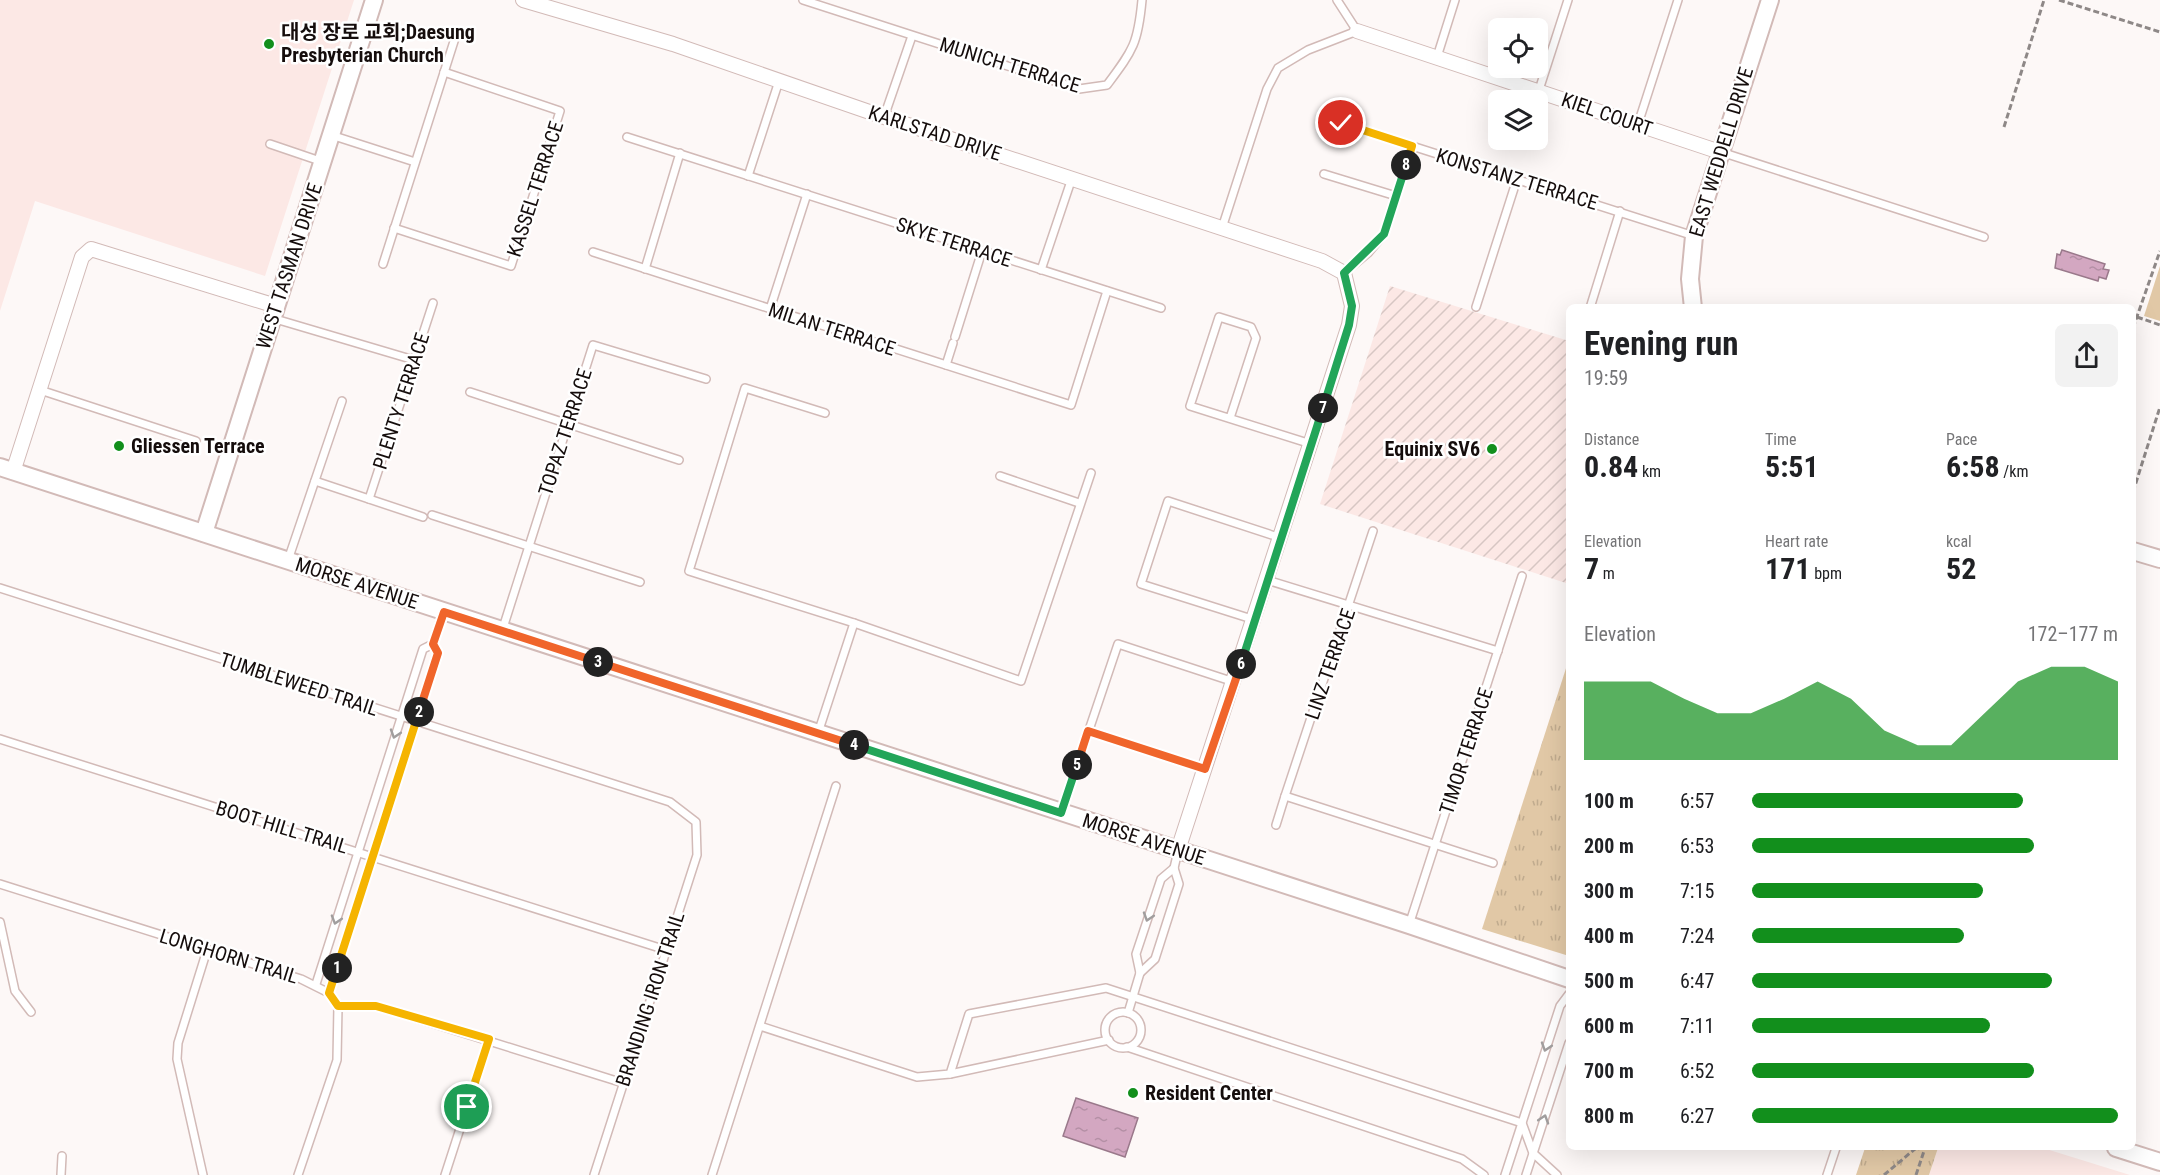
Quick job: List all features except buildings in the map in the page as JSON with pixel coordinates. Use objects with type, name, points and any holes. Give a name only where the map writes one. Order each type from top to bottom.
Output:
[{"type":"street","name":"WEST TASMAN DRIVE","points":[[204,533],[374,0]]},
{"type":"street","name":"KARLSTAD DRIVE","points":[[523,0],[673,44],[884,117],[1322,261],[1344,273]]},
{"type":"street","name":"EAST WEDDELL DRIVE","points":[[1692,304],[1689,279],[1694,236],[1770,0]]},
{"type":"street","name":"KIEL COURT","points":[[1357,31],[1539,90]]},
{"type":"street","name":"KIEL COURT","points":[[1548,93],[1720,152]]},
{"type":"street","points":[[7,470],[40,390],[82,257],[91,249],[274,312]]},
{"type":"street","points":[[1178,850],[1235,682],[1349,325],[1352,306],[1344,273]]},
{"type":"street","name":"MORSE AVENUE","points":[[7,470],[1566,978]]},
{"type":"street","points":[[2136,551],[2160,559]]},
{"type":"street","points":[[2122,1150],[2160,1162]]},
{"type":"lane","name":"MUNICH TERRACE","points":[[803,0],[1080,90],[1107,86],[1128,57],[1138,36],[1142,0]]},
{"type":"lane","points":[[1222,228],[1267,89],[1278,68],[1308,51],[1357,31],[1337,0]]},
{"type":"lane","points":[[1437,57],[1455,0]]},
{"type":"lane","points":[[1539,90],[1568,0]]},
{"type":"lane","points":[[1638,124],[1678,0]]},
{"type":"lane","points":[[383,264],[456,35]]},
{"type":"lane","name":"MUNICH TERRACE","points":[[884,117],[912,36]]},
{"type":"lane","name":"KASSEL TERRACE","points":[[394,228],[511,266],[560,111],[444,72]]},
{"type":"lane","points":[[748,176],[779,81]]},
{"type":"lane","points":[[1341,123],[1412,146]]},
{"type":"lane","points":[[331,135],[415,162]]},
{"type":"lane","name":"SKYE TERRACE","points":[[627,137],[1161,308]]},
{"type":"lane","points":[[270,144],[322,162]]},
{"type":"lane","name":"KONSTANZ TERRACE","points":[[1344,273],[1384,234],[1412,146],[1694,236]]},
{"type":"lane","points":[[1720,152],[1984,237]]},
{"type":"lane","points":[[645,269],[680,153]]},
{"type":"lane","points":[[1324,174],[1396,196]]},
{"type":"lane","points":[[1041,270],[1072,178]]},
{"type":"lane","points":[[1476,307],[1517,179]]},
{"type":"lane","points":[[770,309],[807,194]]},
{"type":"lane","points":[[1591,304],[1620,211]]},
{"type":"lane","points":[[946,365],[982,250]]},
{"type":"lane","name":"MILAN TERRACE","points":[[593,252],[1071,405],[1107,291]]},
{"type":"lane","name":"PLENTY TERRACE","points":[[369,499],[433,303]]},
{"type":"lane","points":[[274,312],[414,360]]},
{"type":"lane","points":[[1230,418],[1256,338],[1251,327],[1219,317],[1190,406],[1311,444]]},
{"type":"lane","name":"TOPAZ TERRACE","points":[[502,631],[593,345],[705,379]]},
{"type":"lane","points":[[825,413],[745,388],[688,571],[854,623],[1021,681],[1079,503],[1091,473]]},
{"type":"lane","points":[[40,390],[196,441]]},
{"type":"lane","points":[[470,392],[680,460]]},
{"type":"lane","points":[[288,560],[342,401]]},
{"type":"lane","points":[[1000,476],[1079,503]]},
{"type":"lane","points":[[315,481],[423,517]]},
{"type":"lane","points":[[1255,620],[1142,584],[1148,563],[1168,501],[1281,538]]},
{"type":"lane","points":[[432,515],[640,582]]},
{"type":"lane","name":"LINZ TERRACE","points":[[1276,825],[1373,531]]},
{"type":"lane","name":"TIMOR TERRACE","points":[[1409,925],[1522,576]]},
{"type":"lane","points":[[1267,580],[1498,651]]},
{"type":"lane","name":"TUMBLEWEED TRAIL","points":[[0,588],[670,802],[696,822]]},
{"type":"lane","points":[[316,984],[423,649],[433,644],[444,612]]},
{"type":"lane","points":[[818,733],[854,623]]},
{"type":"lane","points":[[329,993],[438,653],[433,644]]},
{"type":"lane","points":[[1061,813],[1118,644],[1235,682]]},
{"type":"lane","points":[[1088,731],[1165,756]]},
{"type":"lane","name":"BOOT HILL TRAIL","points":[[0,739],[374,855],[666,950]]},
{"type":"lane","points":[[712,1175],[836,786]]},
{"type":"lane","points":[[1285,796],[1493,863]]},
{"type":"lane","name":"BRANDING IRON TRAIL","points":[[594,1175],[697,855],[696,822]]},
{"type":"lane","points":[[1140,973],[1155,959],[1179,884],[1174,868],[1178,850]]},
{"type":"lane","points":[[1128,1013],[1140,973],[1136,954],[1161,879],[1174,868]]},
{"type":"lane","name":"LONGHORN TRAIL","points":[[0,884],[316,984],[329,993],[338,1006]]},
{"type":"lane","points":[[0,922],[15,992],[32,1012]]},
{"type":"lane","points":[[203,1175],[177,1059],[178,1043],[207,950]]},
{"type":"lane","points":[[950,1074],[969,1014],[1106,988],[1522,1123]]},
{"type":"lane","points":[[1504,1175],[1560,1006],[1566,998]]},
{"type":"lane","points":[[298,1175],[337,1060],[338,1006],[376,1006],[489,1039],[623,1083]]},
{"type":"lane","points":[[1127,1047],[1137,1041],[1141,1030],[1138,1020],[1128,1013],[1116,1014],[1107,1023],[1109,1040],[1118,1047],[1127,1047],[1462,1159],[1485,1175]]},
{"type":"lane","points":[[760,1026],[917,1077],[950,1074],[1109,1040]]},
{"type":"lane","points":[[445,1175],[489,1039]]},
{"type":"lane","points":[[1526,1175],[1566,1052]]},
{"type":"lane","points":[[1522,1123],[1533,1153],[1557,1175]]},
{"type":"lane","points":[[1827,1175],[1835,1150]]},
{"type":"lane","points":[[61,1175],[62,1156]]},
{"type":"path","points":[[2004,127],[2044,0]]},
{"type":"path","points":[[2059,0],[2160,32]]},
{"type":"path","points":[[2160,251],[2137,317],[2160,325]]},
{"type":"path","points":[[2136,483],[2160,407]]},
{"type":"path","points":[[1165,756],[1205,769]]},
{"type":"path","points":[[1884,1175],[1914,1150]]},
{"type":"path","points":[[1916,1175],[1924,1150]]},
{"type":"shaded area","points":[[0,0],[354,0],[265,276],[35,201],[0,311]]},
{"type":"shaded area","points":[[1390,286],[1566,340],[1566,583],[1320,504]]},
{"type":"shaded area","points":[[1937,1150],[2049,1150],[2130,1175],[1929,1175]]},
{"type":"green space","points":[[2160,266],[2160,321],[2144,316]]},
{"type":"green space","points":[[1566,668],[1566,955],[1482,929]]},
{"type":"green space","points":[[1864,1150],[1937,1150],[1929,1175],[1856,1175]]},
{"type":"water","points":[[2062,250],[2105,264],[2103,269],[2109,270],[2106,279],[2099,277],[2098,281],[2055,268],[2057,254],[2060,255]]},
{"type":"water","points":[[1076,1098],[1138,1118],[1125,1157],[1063,1136]]},
{"type":"place","name":"대성 장로 교회;Daesung Presbyterian Church","points":[[269,44]]},
{"type":"place","name":"Gliessen Terrace","points":[[119,446]]},
{"type":"place","name":"Equinix SV6","points":[[1492,449]]},
{"type":"place","name":"Resident Center","points":[[1133,1093]]},
{"type":"route","points":[[467,1107],[489,1039],[376,1006],[338,1006],[329,993],[438,653],[433,644],[444,612],[1061,813],[1088,731],[1205,769],[1349,325],[1352,306],[1351,292],[1344,273],[1368,253],[1384,234],[1412,146],[1341,123]]}]
